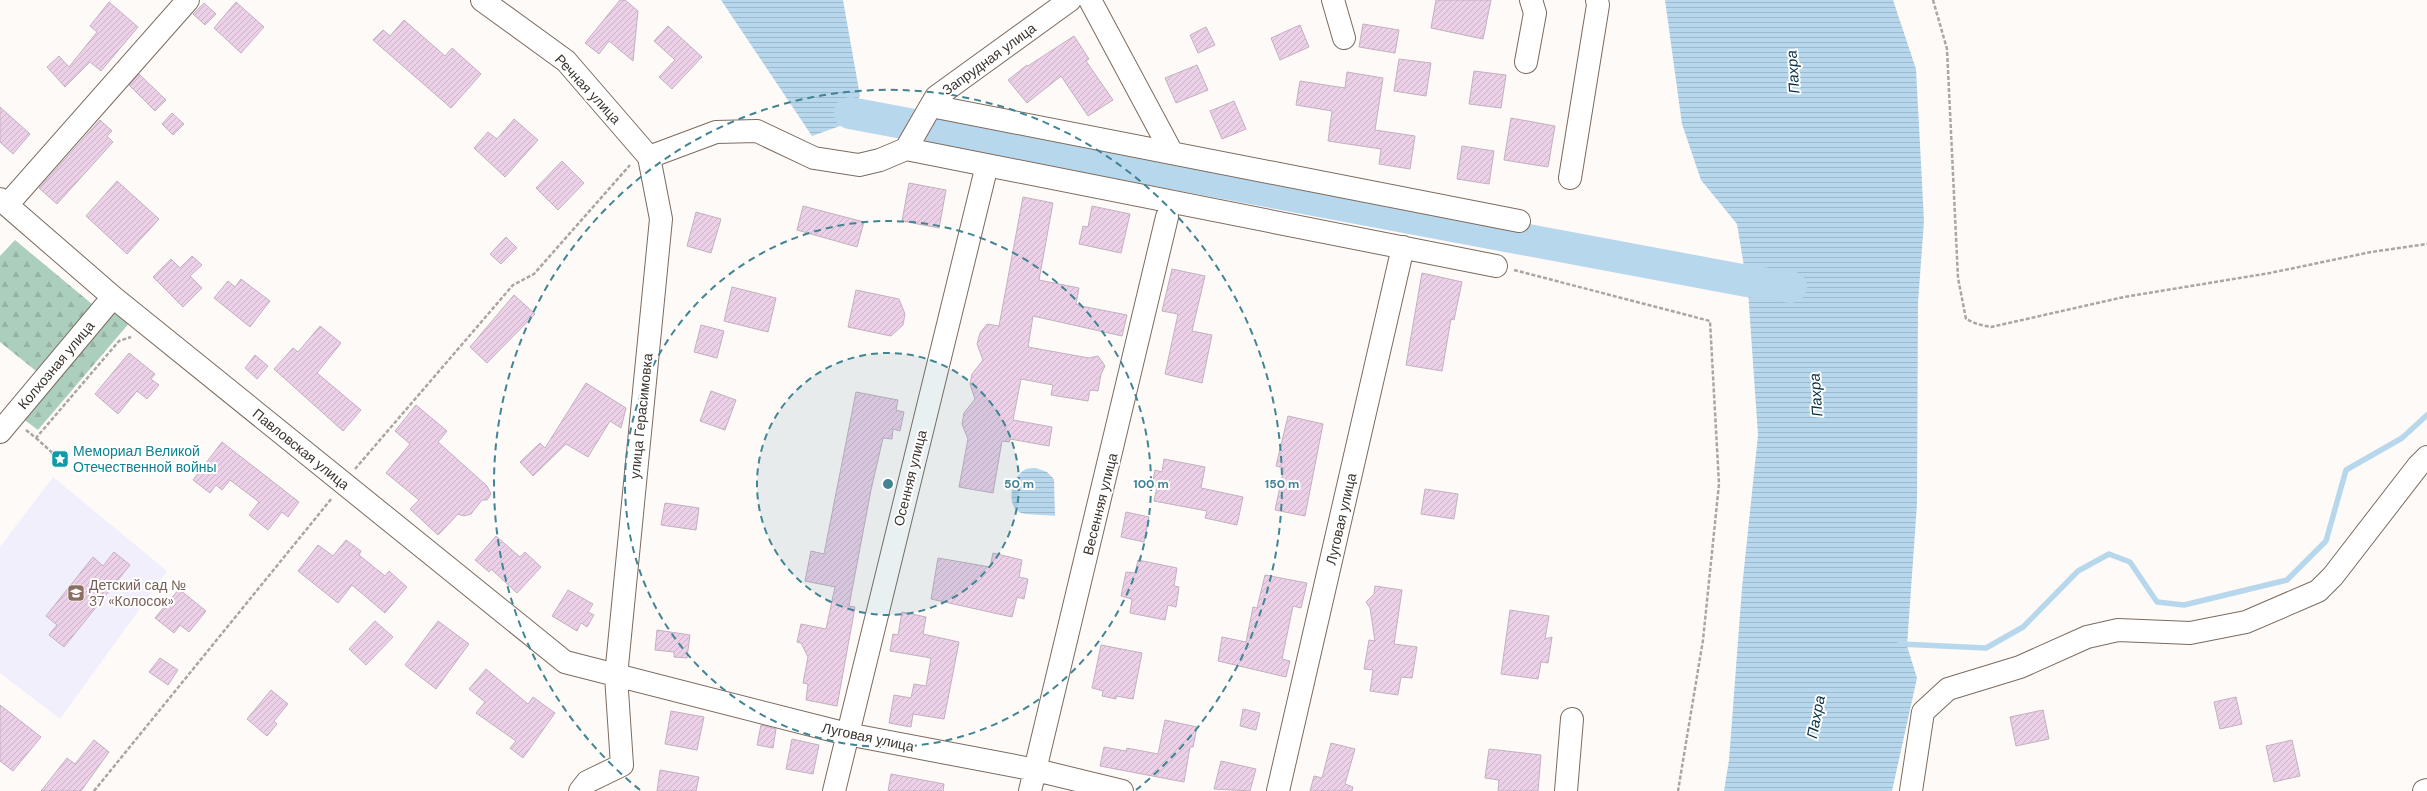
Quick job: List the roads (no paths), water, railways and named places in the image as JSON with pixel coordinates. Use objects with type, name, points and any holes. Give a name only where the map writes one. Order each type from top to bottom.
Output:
[{"type":"street","points":[[4,202],[188,0]]},
{"type":"street","name":"Речная улица","points":[[482,0],[566,61],[646,154]]},
{"type":"street","name":"Запрудная улица","points":[[906,149],[936,97],[1070,0]]},
{"type":"street","points":[[1090,0],[1172,153]]},
{"type":"street","points":[[1333,0],[1344,38]]},
{"type":"street","points":[[1526,62],[1535,13],[1531,0]]},
{"type":"street","points":[[1570,178],[1598,5],[1597,0]]},
{"type":"street","points":[[931,106],[1519,220]]},
{"type":"street","points":[[646,154],[716,132],[757,131],[814,158],[859,165],[880,160],[906,149],[1496,266]]},
{"type":"street","name":"улица Герасимовка","points":[[580,791],[587,782],[622,765],[616,676],[660,219],[646,154]]},
{"type":"street","name":"Осенняя улица","points":[[834,791],[988,165]]},
{"type":"street","name":"Павловская улица","points":[[4,202],[113,297],[565,662],[616,676]]},
{"type":"street","name":"Весенняя улица","points":[[1033,781],[1167,218]]},
{"type":"street","name":"Луговая улица","points":[[1278,791],[1403,247]]},
{"type":"street","name":"Колхозная улица","points":[[4,420],[113,297]]},
{"type":"street","points":[[1911,791],[1922,712],[1948,689],[2020,667],[2087,637],[2118,630],[2190,633],[2211,630],[2246,622],[2318,591],[2334,576],[2418,466],[2427,457]]},
{"type":"street","name":"Луговая улица","points":[[616,676],[1033,781],[1122,791]]},
{"type":"street","points":[[1566,791],[1572,719]]},
{"type":"water","points":[[721,0],[843,0],[860,96],[840,126],[812,136]]},
{"type":"water","name":"Пахра","points":[[1665,0],[1893,0],[1916,69],[1924,221],[1918,303],[1917,504],[1907,646],[1917,678],[1892,791],[1724,791],[1729,760],[1742,588],[1758,435],[1748,291],[1737,224],[1701,180],[1682,124]]},
{"type":"water","points":[[1036,468],[1047,472],[1054,479],[1055,516],[1021,513],[1013,504],[1011,498],[1012,491],[1017,477],[1026,469]]},
{"type":"waterway","points":[[850,113],[1747,281],[1791,287]]},
{"type":"waterway","points":[[1900,644],[1986,648],[2023,627],[2078,571],[2109,554],[2130,562],[2157,602],[2184,605],[2287,580],[2326,541],[2346,470],[2402,438],[2427,415]]},
{"type":"place","name":"Мемориал Великой Отечественной войны","points":[[60,459]]},
{"type":"place","name":"Детский сад № 37 «Колосок»","points":[[76,593]]}]
